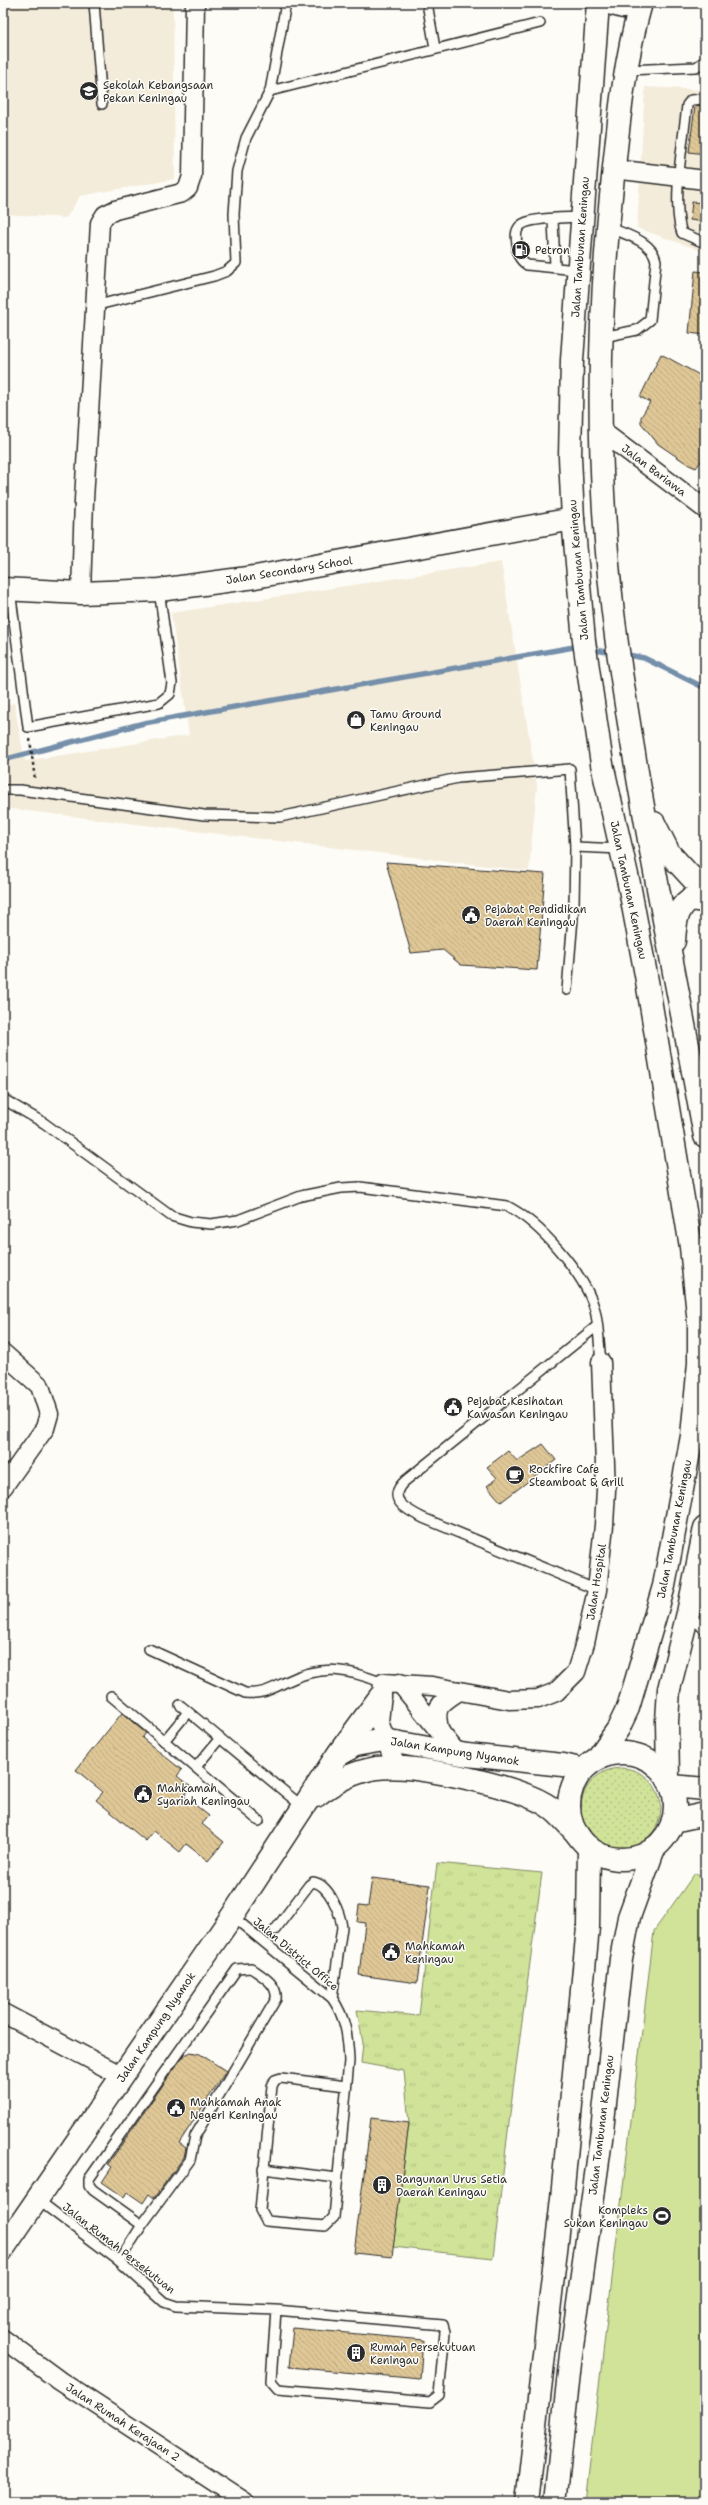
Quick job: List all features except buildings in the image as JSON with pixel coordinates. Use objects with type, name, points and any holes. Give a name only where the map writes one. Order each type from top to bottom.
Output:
[{"type":"main road","name":"Jalan Tambunan Keningau","points":[[590,1765],[618,1729],[628,1708],[664,1586],[692,1436],[699,1363],[699,1324],[691,1247],[646,975],[621,849],[602,764],[584,641],[573,519],[570,457],[572,367],[580,217],[598,3]]},
{"type":"main road","points":[[609,3],[623,7],[641,3],[628,55],[608,227],[603,337],[602,432],[605,513],[621,670],[639,780],[705,1136]]},
{"type":"main road","name":"Jalan Secondary School","points":[[6,589],[81,593],[159,590],[255,577],[573,519]]},
{"type":"main road","points":[[639,780],[660,838],[669,853],[705,892]]},
{"type":"main road","points":[[673,962],[675,924],[679,911],[684,903],[690,899],[705,901]]},
{"type":"main road","points":[[705,1528],[688,1613],[669,1689],[667,1721],[670,1782],[675,1803],[673,1820],[666,1836],[654,1848],[638,1856],[621,1859],[604,1856],[584,1841],[571,1819],[569,1802],[573,1785],[590,1765],[612,1754],[628,1753],[644,1757],[657,1766],[670,1782],[705,1789]]},
{"type":"main road","points":[[336,1757],[387,1688]]},
{"type":"main road","name":"Jalan Kampung Nyamok","points":[[3,2249],[232,1916],[306,1806],[336,1757],[355,1745],[384,1740],[457,1753],[515,1761],[563,1765],[590,1765]]},
{"type":"main road","name":"Jalan Kampung Nyamok","points":[[306,1806],[330,1785],[344,1777],[376,1768],[451,1775],[522,1793],[554,1811],[584,1841]]},
{"type":"main road","points":[[673,1820],[705,1814]]},
{"type":"main road","points":[[528,2502],[561,2206],[588,1927],[584,1841]]},
{"type":"main road","name":"Jalan Tambunan Keningau","points":[[555,2502],[571,2354],[601,2139],[621,1958],[629,1917],[654,1848]]},
{"type":"street","points":[[81,593],[94,306],[100,223],[104,215],[115,210],[182,193],[188,188],[192,176],[195,3]]},
{"type":"street","points":[[614,169],[705,180]]},
{"type":"street","name":"Jalan Bariawa","points":[[602,432],[705,509]]},
{"type":"street","points":[[3,1352],[40,1386],[49,1414],[45,1428],[3,1487]]},
{"type":"street","name":"Jalan Hospital","points":[[387,1688],[459,1691],[509,1700],[538,1699],[556,1692],[576,1672],[581,1660],[597,1590],[606,1490],[601,1362]]},
{"type":"street","points":[[397,1769],[378,1722],[387,1688],[440,1732],[457,1753]]},
{"type":"street","points":[[440,1732],[437,1714],[439,1706],[444,1700],[459,1691]]},
{"type":"street","points":[[3,2013],[122,2076]]},
{"type":"street","name":"Jalan Rumah Kerajaan 2","points":[[3,2339],[60,2381],[245,2502]]},
{"type":"lane","points":[[94,3],[102,104]]},
{"type":"lane","points":[[94,306],[214,276],[227,271],[236,263],[234,214],[237,171],[246,138],[270,91],[286,3]]},
{"type":"lane","points":[[427,3],[435,48]]},
{"type":"lane","points":[[270,91],[435,48],[540,23]]},
{"type":"lane","points":[[627,70],[696,67],[705,61]]},
{"type":"lane","points":[[705,99],[691,100],[687,105],[680,177],[678,224],[682,233],[705,243]]},
{"type":"lane","points":[[577,270],[526,265],[520,261],[517,254],[516,234],[519,227],[526,221],[580,217]]},
{"type":"lane","points":[[553,220],[555,268]]},
{"type":"lane","points":[[603,337],[637,330],[650,320],[656,260],[655,254],[646,245],[608,227]]},
{"type":"lane","points":[[6,589],[28,727],[159,703],[170,694],[172,683],[159,590]]},
{"type":"lane","points":[[3,790],[20,790],[204,815],[280,817],[458,778],[570,769],[575,847],[574,906],[567,990]]},
{"type":"lane","points":[[575,847],[621,849]]},
{"type":"lane","points":[[3,1099],[44,1123],[171,1216],[191,1222],[211,1224],[238,1220],[301,1196],[341,1188],[360,1187],[507,1206],[521,1213],[541,1231],[574,1271],[590,1298],[597,1326],[601,1362]]},
{"type":"lane","points":[[597,1326],[406,1481],[398,1488],[396,1495],[400,1502],[408,1510],[423,1518],[597,1590]]},
{"type":"lane","points":[[688,1613],[705,1630]]},
{"type":"lane","points":[[149,1649],[245,1693],[258,1694],[312,1671],[334,1669],[355,1672],[387,1688]]},
{"type":"lane","points":[[111,1696],[259,1821]]},
{"type":"lane","points":[[180,1705],[306,1806]]},
{"type":"lane","points":[[164,1741],[188,1712]]},
{"type":"lane","points":[[196,1768],[220,1738]]},
{"type":"lane","points":[[275,1930],[309,1885],[313,1882],[319,1882],[325,1888],[340,1916],[342,1928],[332,1998]]},
{"type":"lane","name":"Jalan District Office","points":[[232,1916],[332,1998],[344,2022],[348,2036],[346,2086],[334,2217],[331,2223],[325,2226],[266,2221],[260,2210],[263,2170]]},
{"type":"lane","points":[[119,2261],[142,2225],[190,2160],[195,2136],[276,1999],[277,1992],[272,1984],[251,1968],[237,1969],[89,2179],[93,2190],[142,2225]]},
{"type":"lane","points":[[337,2178],[263,2170],[272,2086],[275,2080],[281,2078],[346,2086]]},
{"type":"lane","name":"Jalan Rumah Persekutuan","points":[[38,2200],[119,2261],[164,2302],[188,2307],[276,2310],[443,2325],[445,2332],[439,2395],[430,2402],[278,2390],[272,2381],[276,2310]]},
{"type":"path","points":[[30,740],[33,764]]},
{"type":"shaded area","name":"Sekolah Kebangsaan Pekan Keningau","points":[[3,3],[173,3],[175,179],[80,196],[66,218],[3,214]]},
{"type":"shaded area","points":[[645,87],[705,90],[705,252],[637,228]]},
{"type":"shaded area","name":"Tamu Ground Keningau","points":[[501,562],[537,786],[529,871],[3,808],[3,705],[14,703],[25,761],[189,735],[171,613]]},
{"type":"green space","points":[[621,1768],[636,1771],[649,1780],[658,1793],[661,1808],[658,1823],[649,1836],[636,1845],[621,1848],[606,1845],[593,1836],[584,1823],[581,1808],[584,1793],[593,1780],[606,1771]]},
{"type":"green space","points":[[437,1863],[542,1873],[513,2089],[493,2258],[393,2247],[409,2123],[404,2071],[361,2063],[363,2043],[357,2010],[419,2016]]},
{"type":"green space","name":"Kompleks Sukan Keningau","points":[[695,1873],[705,1877],[705,2502],[585,2502],[654,1931]]},
{"type":"waterway","points":[[3,760],[144,723],[574,647],[581,648]]},
{"type":"waterway","points":[[589,649],[614,653]]},
{"type":"waterway","points":[[623,654],[644,658],[705,688]]},
{"type":"place","name":"Sekolah Kebangsaan Pekan Keningau","points":[[89,91]]},
{"type":"place","name":"Petron","points":[[521,250]]},
{"type":"place","name":"Tamu Ground Keningau","points":[[356,720]]},
{"type":"place","name":"Pejabat Pendidikan Daerah Keningau","points":[[471,915]]},
{"type":"place","name":"Pejabat Kesihatan Kawasan Keningau","points":[[453,1407]]},
{"type":"place","name":"Rockfire Cafe Steamboat & Grill","points":[[515,1475]]},
{"type":"place","name":"Mahkamah Syariah Keningau","points":[[143,1794]]},
{"type":"place","name":"Mahkamah Keningau","points":[[391,1952]]},
{"type":"place","name":"Mahkamah Anak Negeri Keningau","points":[[176,2108]]},
{"type":"place","name":"Bangunan Urus Setia Daerah Keningau","points":[[382,2185]]},
{"type":"place","name":"Kompleks Sukan Keningau","points":[[662,2216]]},
{"type":"place","name":"Rumah Persekutuan Keningau","points":[[356,2353]]}]
